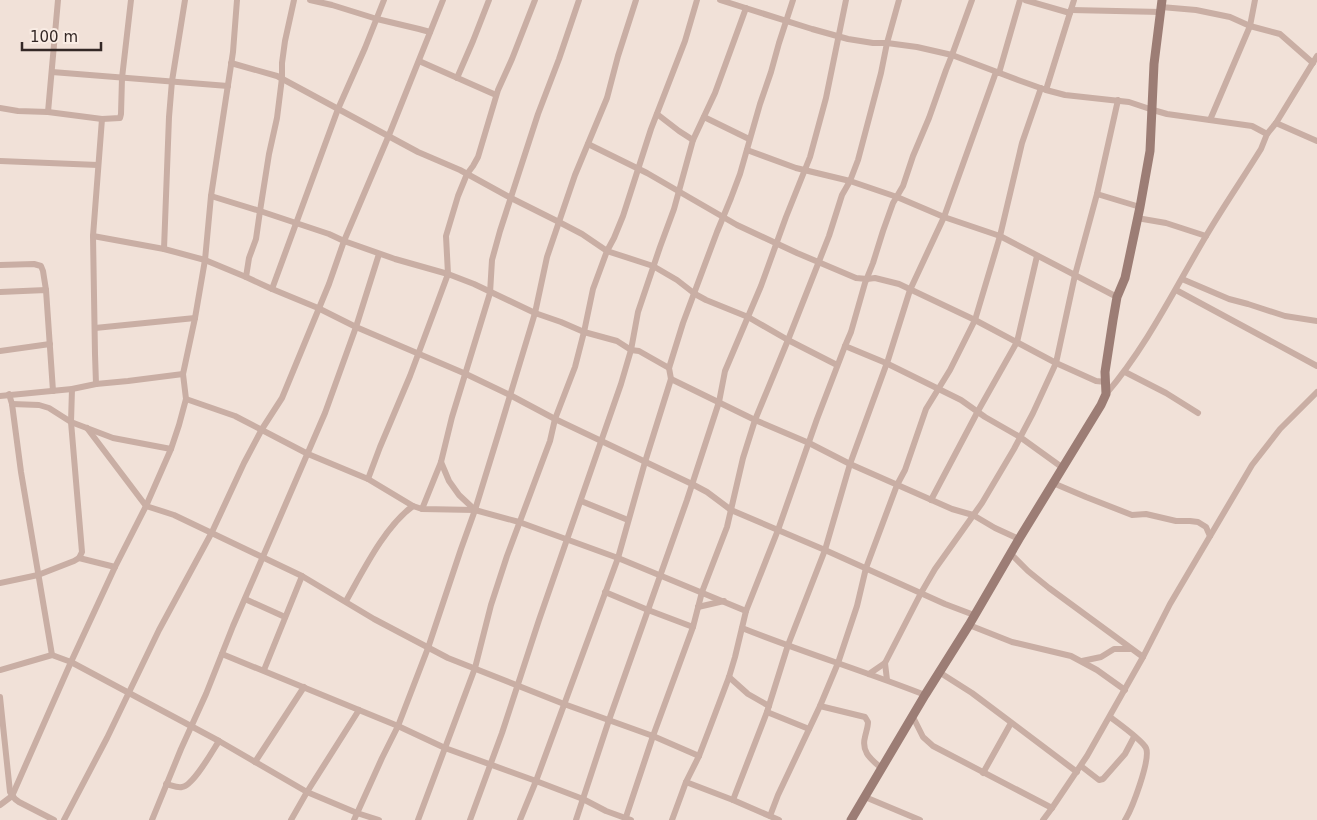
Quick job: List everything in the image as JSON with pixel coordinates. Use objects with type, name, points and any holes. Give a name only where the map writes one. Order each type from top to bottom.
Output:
[{"type":"street","points":[[48,112],[58,0]]},
{"type":"street","points":[[0,108],[102,119],[120,118],[122,78],[131,0]]},
{"type":"street","points":[[164,249],[167,151],[172,81],[184,0]]},
{"type":"street","points":[[0,805],[12,796],[71,662],[115,567],[146,506],[171,449],[179,425],[186,399],[183,374],[205,260],[211,196],[228,86],[237,0]]},
{"type":"street","points":[[246,276],[249,258],[256,239],[269,154],[277,118],[285,41],[294,0]]},
{"type":"street","points":[[310,0],[430,32]]},
{"type":"street","points":[[346,9],[348,0]]},
{"type":"street","points":[[272,289],[338,109],[384,0]]},
{"type":"street","points":[[64,820],[107,738],[159,630],[212,532],[262,429],[282,398],[443,0]]},
{"type":"street","points":[[457,78],[489,0]]},
{"type":"street","points":[[368,479],[419,354],[448,274],[446,236],[458,196],[467,174],[478,157],[496,95],[535,0]]},
{"type":"street","points":[[422,509],[441,462],[450,423],[490,293],[492,260],[500,232],[538,114],[579,0]]},
{"type":"street","points":[[354,820],[398,726],[428,648],[475,510],[535,313],[547,256],[575,175],[607,98],[636,0]]},
{"type":"street","points":[[418,820],[475,668],[494,597],[519,522],[550,441],[555,419],[575,367],[593,289],[606,251],[614,238],[623,216],[667,85],[685,41],[697,0]]},
{"type":"street","points":[[720,0],[744,5],[786,21],[839,36],[873,43],[917,47],[952,55],[997,73],[1065,95],[1129,102],[1153,110],[1252,126],[1267,134]]},
{"type":"street","points":[[520,820],[618,558],[671,379],[669,368],[683,323],[740,174],[749,139],[793,0]]},
{"type":"street","points":[[576,820],[692,484],[719,402],[725,371],[748,318],[810,157],[826,98],[846,0]]},
{"type":"street","points":[[222,654],[398,726],[445,748],[583,799],[627,819],[652,736],[693,626],[702,592],[726,527],[743,458],[755,420],[829,236],[842,195],[858,160],[882,73],[887,43],[899,0]]},
{"type":"street","points":[[672,820],[729,677],[746,611],[851,332],[882,231],[903,186],[913,156],[930,118],[972,0]]},
{"type":"street","points":[[733,800],[768,709],[788,645],[825,550],[850,464],[910,290],[944,217],[997,73],[1020,0]]},
{"type":"street","points":[[1025,0],[1070,12],[1161,6],[1196,10],[1230,17],[1250,26],[1280,34],[1313,64]]},
{"type":"street","points":[[770,816],[838,663],[857,606],[866,568],[897,485],[905,470],[926,409],[950,370],[975,320],[1000,236],[1022,143],[1074,0]]},
{"type":"street","points":[[1210,120],[1250,26],[1255,0]]},
{"type":"street","points":[[470,820],[602,440],[631,350],[638,312],[679,193],[693,140],[715,93],[744,5]]},
{"type":"street","points":[[1106,394],[1105,372],[1117,297],[1125,278],[1150,152],[1154,64],[1161,6]]},
{"type":"street","points":[[851,820],[924,695],[969,625],[1106,394],[1125,372],[1176,290],[1206,236],[1261,149],[1267,134],[1317,56]]},
{"type":"street","points":[[419,61],[496,95]]},
{"type":"street","points":[[231,63],[282,78],[418,152],[460,170],[582,234],[606,251],[653,266],[706,300],[748,318],[837,365]]},
{"type":"street","points":[[52,72],[228,86]]},
{"type":"street","points":[[869,674],[885,664],[935,569],[982,503],[1033,413],[1056,363],[1118,100]]},
{"type":"street","points":[[657,114],[693,140]]},
{"type":"street","points":[[704,117],[749,139]]},
{"type":"street","points":[[96,384],[93,236],[102,119]]},
{"type":"street","points":[[1276,122],[1317,141]]},
{"type":"street","points":[[588,144],[666,184],[723,218],[777,244],[856,278],[875,278],[899,284],[975,320],[1056,363],[1096,381],[1106,382]]},
{"type":"street","points":[[747,150],[804,170],[850,181],[1000,236],[1117,297]]},
{"type":"street","points":[[0,161],[98,165]]},
{"type":"street","points":[[1097,194],[1140,207]]},
{"type":"street","points":[[211,196],[329,234],[379,254],[448,274],[474,284],[535,313],[616,342],[631,350],[639,351],[669,368]]},
{"type":"street","points":[[1138,218],[1166,223],[1206,236]]},
{"type":"street","points":[[93,236],[164,249],[205,260],[246,276],[510,395],[555,419],[692,484],[707,492],[731,510],[974,615]]},
{"type":"street","points":[[152,820],[190,726],[206,694],[263,556],[326,413],[379,254]]},
{"type":"street","points":[[931,500],[1017,342],[1037,256]]},
{"type":"street","points":[[0,265],[34,264],[41,266],[46,290],[53,391]]},
{"type":"street","points":[[1182,279],[1229,299],[1285,316],[1317,320]]},
{"type":"street","points":[[0,292],[46,290]]},
{"type":"street","points":[[1176,290],[1317,366]]},
{"type":"street","points":[[95,328],[195,318]]},
{"type":"street","points":[[0,351],[50,344]]},
{"type":"street","points":[[845,346],[886,363],[961,400],[1020,437],[1062,468]]},
{"type":"street","points":[[1125,372],[1166,393],[1198,413]]},
{"type":"street","points":[[0,396],[72,389],[96,384],[183,374]]},
{"type":"street","points":[[671,379],[850,464],[952,509],[973,515],[1019,539]]},
{"type":"street","points":[[0,583],[38,575],[74,561],[79,558],[82,552],[71,422],[72,389]]},
{"type":"street","points":[[1043,820],[1079,769],[1110,717],[1170,604],[1252,465],[1280,429],[1317,392]]},
{"type":"street","points":[[9,394],[52,655]]},
{"type":"street","points":[[186,399],[235,416],[308,454],[368,479],[413,506],[422,509],[475,510],[519,522],[618,558],[746,611]]},
{"type":"street","points":[[12,404],[48,408],[71,422],[113,438],[171,449]]},
{"type":"street","points":[[87,428],[146,506],[174,515],[263,556],[302,576],[374,619],[428,648],[518,686],[652,736],[699,756]]},
{"type":"street","points":[[441,462],[449,481],[475,510]]},
{"type":"street","points":[[1053,483],[1132,515],[1146,514],[1176,521],[1198,522],[1206,527],[1210,536]]},
{"type":"street","points":[[581,501],[628,520]]},
{"type":"street","points":[[346,601],[378,547],[400,516],[413,506]]},
{"type":"street","points":[[1011,554],[1049,588],[1143,658]]},
{"type":"street","points":[[79,558],[115,567]]},
{"type":"street","points":[[264,670],[302,576]]},
{"type":"street","points":[[605,592],[693,626]]},
{"type":"street","points":[[245,599],[285,617]]},
{"type":"street","points":[[698,607],[724,601]]},
{"type":"street","points":[[969,625],[1012,642],[1060,653],[1082,661],[1125,690]]},
{"type":"street","points":[[742,628],[924,695]]},
{"type":"street","points":[[1082,661],[1101,658],[1114,649],[1131,649]]},
{"type":"street","points":[[0,670],[52,655],[71,662],[219,741],[307,792],[379,820]]},
{"type":"street","points":[[885,664],[887,680]]},
{"type":"street","points":[[939,672],[972,693],[1011,723],[1079,769],[1099,780],[1103,779],[1125,754],[1134,737]]},
{"type":"street","points":[[729,677],[768,709],[809,729]]},
{"type":"street","points":[[255,762],[304,687]]},
{"type":"street","points":[[0,697],[4,761],[12,796],[18,802],[54,820]]},
{"type":"street","points":[[820,706],[864,718],[868,722],[864,749],[868,756],[881,768]]},
{"type":"street","points":[[290,820],[359,710]]},
{"type":"street","points":[[912,716],[927,741],[983,773],[1052,808]]},
{"type":"street","points":[[1110,717],[1145,748],[1146,758],[1137,793],[1126,820]]},
{"type":"street","points":[[983,773],[1011,723]]},
{"type":"street","points":[[166,784],[180,788],[185,787],[192,781],[219,741]]},
{"type":"street","points":[[686,782],[779,820]]},
{"type":"street","points":[[865,797],[920,820]]}]
